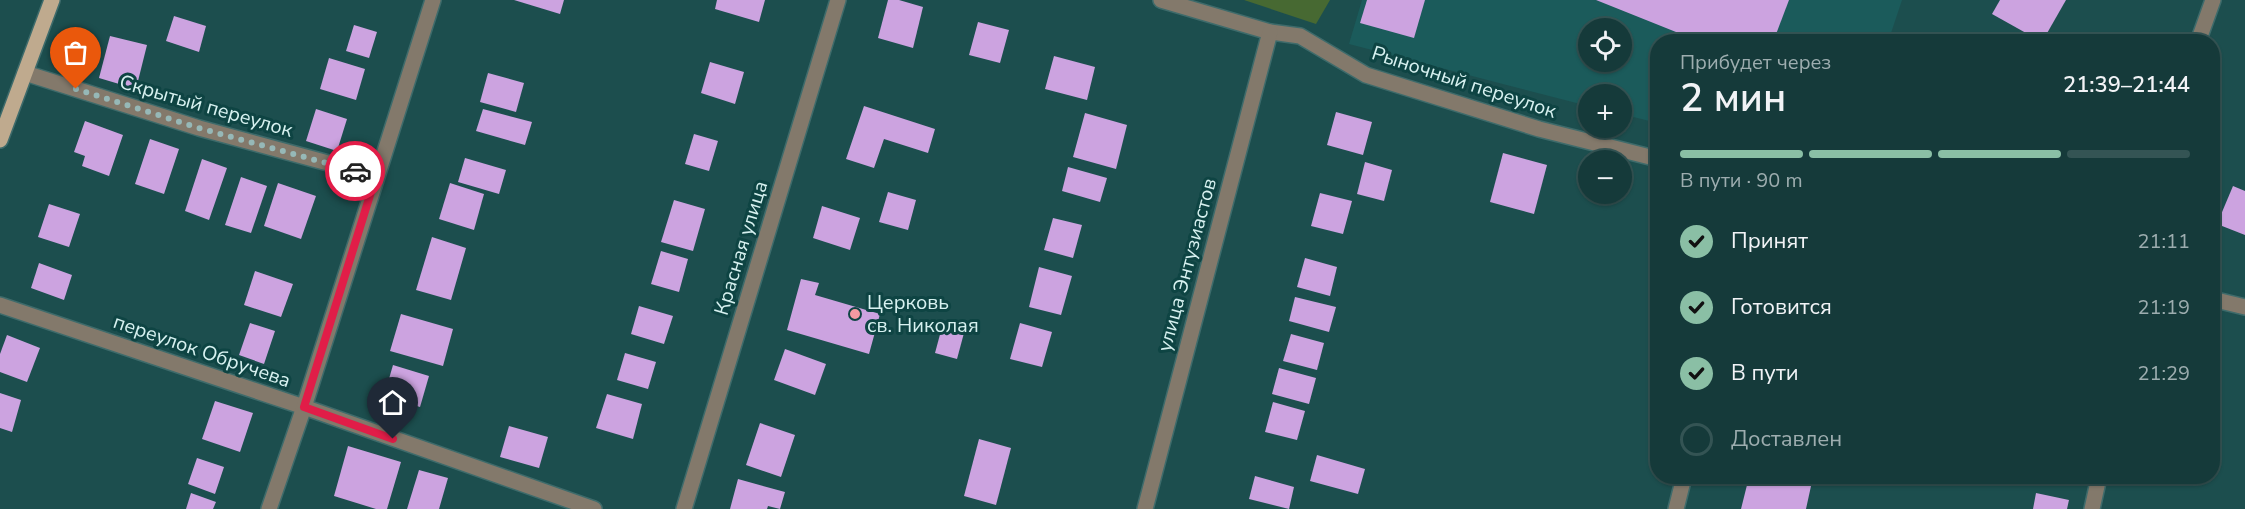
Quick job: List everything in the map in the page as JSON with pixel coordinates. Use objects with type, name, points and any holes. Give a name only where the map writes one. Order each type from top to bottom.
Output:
[{"type":"main road","points":[[0,140],[52,0]]},
{"type":"street","points":[[269,509],[304,407],[433,0]]},
{"type":"street","name":"Красная улица","points":[[684,509],[838,0]]},
{"type":"street","name":"Рыночный переулок","points":[[1161,0],[1270,33],[1300,36],[1366,75],[1539,129],[1650,157]]},
{"type":"street","points":[[2201,34],[2213,0]]},
{"type":"street","name":"улица Энтузиастов","points":[[1144,509],[1270,33]]},
{"type":"street","name":"Скрытый переулок","points":[[25,73],[199,128],[376,176]]},
{"type":"street","points":[[2220,301],[2245,308]]},
{"type":"street","name":"переулок Обручева","points":[[0,305],[304,407],[594,509]]},
{"type":"street","points":[[1676,509],[1682,484]]},
{"type":"street","points":[[2092,509],[2097,484]]},
{"type":"shaded area","points":[[1362,0],[1902,0],[1891,34],[1650,34],[1650,121],[1632,117],[1632,84],[1578,84],[1578,103],[1349,44]]},
{"type":"green space","points":[[1244,0],[1330,0],[1316,24]]},
{"type":"building","points":[[514,0],[564,0],[560,14]]},
{"type":"building","points":[[717,0],[765,0],[759,22],[715,9]]},
{"type":"building","points":[[888,0],[899,0],[923,7],[913,48],[878,38]]},
{"type":"building","points":[[1367,0],[1425,0],[1414,38],[1360,23]]},
{"type":"building","points":[[1596,0],[1789,0],[1776,34],[1681,34]]},
{"type":"building","points":[[2000,0],[2066,0],[2047,34],[2028,34],[1992,14]]},
{"type":"building","points":[[174,16],[206,26],[199,52],[166,41]]},
{"type":"building","points":[[978,22],[1009,30],[1000,63],[969,55]]},
{"type":"building","points":[[354,25],[377,32],[369,58],[346,51]]},
{"type":"building","points":[[110,36],[147,45],[136,89],[99,78]]},
{"type":"building","points":[[1054,56],[1095,67],[1087,100],[1045,89]]},
{"type":"building","points":[[329,58],[365,69],[356,100],[320,89]]},
{"type":"building","points":[[710,62],[744,72],[735,104],[701,93]]},
{"type":"building","points":[[488,73],[524,83],[516,112],[480,102]]},
{"type":"building","points":[[864,106],[935,129],[928,153],[884,139],[874,168],[846,159]]},
{"type":"building","points":[[316,109],[347,119],[337,151],[306,141]]},
{"type":"building","points":[[483,109],[532,122],[525,145],[476,131]]},
{"type":"building","points":[[1336,112],[1372,122],[1363,155],[1327,145]]},
{"type":"building","points":[[1085,113],[1127,125],[1116,169],[1073,157]]},
{"type":"building","points":[[85,121],[123,135],[109,176],[82,166],[85,156],[74,152]]},
{"type":"building","points":[[694,134],[718,141],[709,171],[685,164]]},
{"type":"building","points":[[150,139],[179,149],[164,194],[135,184]]},
{"type":"building","points":[[1503,153],[1547,165],[1534,214],[1490,202]]},
{"type":"building","points":[[465,158],[506,170],[499,194],[458,182]]},
{"type":"building","points":[[202,159],[227,168],[209,220],[185,211]]},
{"type":"building","points":[[1365,162],[1392,170],[1384,201],[1357,194]]},
{"type":"building","points":[[1068,167],[1107,178],[1100,202],[1062,191]]},
{"type":"building","points":[[241,177],[267,186],[251,233],[225,225]]},
{"type":"building","points":[[278,183],[316,196],[301,239],[264,226]]},
{"type":"building","points":[[450,183],[484,194],[474,230],[439,219]]},
{"type":"building","points":[[2233,186],[2245,191],[2245,235],[2220,225],[2220,217]]},
{"type":"building","points":[[888,192],[916,200],[908,230],[879,222]]},
{"type":"building","points":[[1320,193],[1352,201],[1343,234],[1311,226]]},
{"type":"building","points":[[674,200],[705,209],[693,251],[661,242]]},
{"type":"building","points":[[49,204],[80,214],[69,247],[38,237]]},
{"type":"building","points":[[822,206],[860,218],[850,250],[813,238]]},
{"type":"building","points":[[1053,218],[1082,225],[1073,258],[1044,250]]},
{"type":"building","points":[[432,237],[466,248],[451,300],[416,290]]},
{"type":"building","points":[[661,251],[688,259],[679,292],[651,284]]},
{"type":"building","points":[[1305,258],[1337,267],[1330,296],[1297,287]]},
{"type":"building","points":[[39,263],[72,275],[64,300],[31,288]]},
{"type":"building","points":[[1039,267],[1072,276],[1061,315],[1029,307]]},
{"type":"building","points":[[255,271],[293,284],[281,317],[244,305]]},
{"type":"building","points":[[801,279],[819,283],[815,295],[880,314],[869,354],[787,330]]},
{"type":"building","points":[[1295,297],[1336,307],[1329,332],[1289,321]]},
{"type":"building","points":[[639,306],[673,316],[664,344],[631,334]]},
{"type":"building","points":[[401,314],[453,329],[443,366],[390,351]]},
{"type":"building","points":[[250,323],[275,331],[264,364],[239,355]]},
{"type":"building","points":[[1020,323],[1052,332],[1042,367],[1010,359]]},
{"type":"building","points":[[942,327],[964,333],[957,359],[935,353]]},
{"type":"building","points":[[1291,334],[1324,343],[1317,370],[1283,361]]},
{"type":"building","points":[[7,335],[40,348],[27,382],[0,372],[0,354]]},
{"type":"building","points":[[785,349],[826,364],[815,395],[774,380]]},
{"type":"building","points":[[625,353],[656,362],[648,389],[617,380]]},
{"type":"building","points":[[393,365],[429,376],[420,407],[384,396]]},
{"type":"building","points":[[1279,368],[1316,378],[1309,404],[1272,394]]},
{"type":"building","points":[[0,393],[21,400],[12,432],[0,428]]},
{"type":"building","points":[[607,394],[642,404],[633,439],[596,428]]},
{"type":"building","points":[[215,401],[253,413],[240,452],[202,439]]},
{"type":"building","points":[[1273,402],[1305,411],[1297,440],[1265,432]]},
{"type":"building","points":[[760,423],[795,435],[781,477],[746,465]]},
{"type":"building","points":[[509,426],[548,437],[539,468],[500,457]]},
{"type":"building","points":[[979,439],[1011,448],[996,505],[964,496]]},
{"type":"building","points":[[348,446],[401,462],[387,509],[376,509],[334,496]]},
{"type":"building","points":[[1317,455],[1365,469],[1358,494],[1310,481]]},
{"type":"building","points":[[197,458],[224,467],[215,494],[188,484]]},
{"type":"building","points":[[419,470],[448,478],[439,509],[407,509]]},
{"type":"building","points":[[1255,476],[1294,487],[1289,509],[1249,499]]},
{"type":"building","points":[[738,479],[785,492],[780,509],[768,506],[767,509],[730,509]]},
{"type":"building","points":[[1747,484],[1811,486],[1806,509],[1741,509]]},
{"type":"building","points":[[191,493],[216,502],[213,509],[186,509]]},
{"type":"building","points":[[2036,493],[2069,500],[2067,509],[2033,509]]},
{"type":"way so far","points":[[76,89],[199,128],[355,171]]},
{"type":"place","name":"Церковь св. Николая","points":[[855,314]]},
{"type":"route","points":[[355,171],[376,176],[304,407],[393,439]]}]
